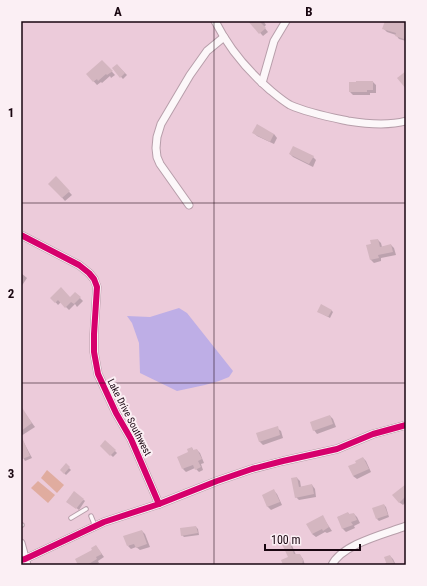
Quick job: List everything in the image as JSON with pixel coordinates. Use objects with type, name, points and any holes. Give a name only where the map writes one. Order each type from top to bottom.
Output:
[{"type":"street","points":[[215,21],[224,37],[240,58],[262,83],[288,104],[302,110],[328,117],[365,124],[397,124],[406,121]]},
{"type":"street","points":[[262,83],[274,41],[286,21]]},
{"type":"street","points":[[189,205],[160,164],[157,157],[157,137],[161,124],[190,75],[207,51],[224,37]]},
{"type":"street","name":"Lake Drive Southwest","points":[[21,235],[79,265],[94,279],[97,287],[94,352],[98,374],[116,413],[131,439],[159,504]]},
{"type":"street","points":[[21,542],[24,561],[95,526],[159,504],[218,481],[252,469],[337,449],[373,434],[406,425]]},
{"type":"street","points":[[332,565],[335,558],[348,548],[406,526]]},
{"type":"lane","points":[[71,518],[86,509]]},
{"type":"lane","points":[[91,516],[95,526]]},
{"type":"shaded area","points":[[179,308],[187,313],[233,371],[229,377],[205,385],[177,391],[140,373],[139,343],[132,323],[127,316],[150,317]]},
{"type":"shaded area","points":[[47,470],[64,485],[57,493],[41,478]]},
{"type":"shaded area","points":[[38,481],[55,495],[48,503],[31,488]]},
{"type":"building","points":[[248,21],[259,21],[266,28],[259,34]]},
{"type":"building","points":[[385,21],[406,21],[406,32],[404,39],[395,36],[396,33],[382,29]]},
{"type":"building","points":[[102,60],[113,71],[107,75],[106,74],[98,81],[97,79],[93,82],[86,74]]},
{"type":"building","points":[[117,64],[125,73],[120,78],[112,68]]},
{"type":"building","points":[[406,71],[406,89],[397,78]]},
{"type":"building","points":[[373,81],[373,90],[367,90],[367,92],[349,92],[349,82]]},
{"type":"building","points":[[257,124],[274,134],[270,142],[252,133]]},
{"type":"building","points":[[293,146],[314,156],[309,164],[289,154]]},
{"type":"building","points":[[56,176],[70,191],[62,198],[48,184]]},
{"type":"building","points":[[378,239],[380,247],[391,244],[393,252],[378,255],[379,258],[370,260],[366,245],[371,244],[370,240]]},
{"type":"building","points":[[61,287],[70,297],[75,292],[81,297],[74,304],[71,302],[65,308],[58,300],[55,303],[50,298]]},
{"type":"building","points":[[321,304],[332,310],[328,317],[317,312]]},
{"type":"building","points":[[21,406],[32,423],[21,431]]},
{"type":"building","points":[[330,415],[333,424],[313,431],[310,422]]},
{"type":"building","points":[[278,426],[280,435],[259,442],[256,433]]},
{"type":"building","points":[[21,435],[30,456],[22,459],[21,457]]},
{"type":"building","points":[[105,440],[116,450],[110,456],[100,446]]},
{"type":"building","points":[[192,447],[193,450],[197,449],[202,459],[198,461],[201,467],[195,470],[193,465],[182,469],[177,457],[188,452],[187,449]]},
{"type":"building","points":[[363,457],[369,469],[353,476],[348,466],[356,463],[355,461]]},
{"type":"building","points":[[66,463],[70,467],[64,474],[60,470]]},
{"type":"building","points":[[297,477],[299,487],[312,484],[314,494],[295,498],[291,478]]},
{"type":"building","points":[[406,484],[406,496],[399,503],[392,495]]},
{"type":"building","points":[[274,489],[280,502],[267,507],[262,495]]},
{"type":"building","points":[[74,491],[84,499],[76,509],[66,502]]},
{"type":"building","points":[[384,504],[388,515],[376,519],[372,508]]},
{"type":"building","points":[[348,512],[349,514],[354,513],[357,520],[351,522],[353,525],[342,529],[337,517]]},
{"type":"building","points":[[323,515],[329,527],[323,531],[322,529],[312,534],[306,524]]},
{"type":"building","points":[[196,526],[198,533],[181,536],[180,528]]},
{"type":"building","points":[[142,530],[147,544],[136,548],[134,544],[127,546],[123,536]]},
{"type":"building","points":[[288,539],[294,554],[300,554],[303,560],[302,565],[283,565],[281,560],[288,557],[281,542]]},
{"type":"building","points":[[96,545],[102,554],[87,565],[78,565],[75,559],[92,550],[91,548]]},
{"type":"building","points":[[390,555],[394,563],[387,565],[384,557]]},
{"type":"cycle path","points":[[21,235],[79,265],[94,279],[97,287],[94,352],[98,374],[116,413],[131,439],[159,504]]},
{"type":"cycle path","points":[[21,560],[104,522],[159,504],[217,481],[252,469],[337,449],[373,434],[406,425]]}]
